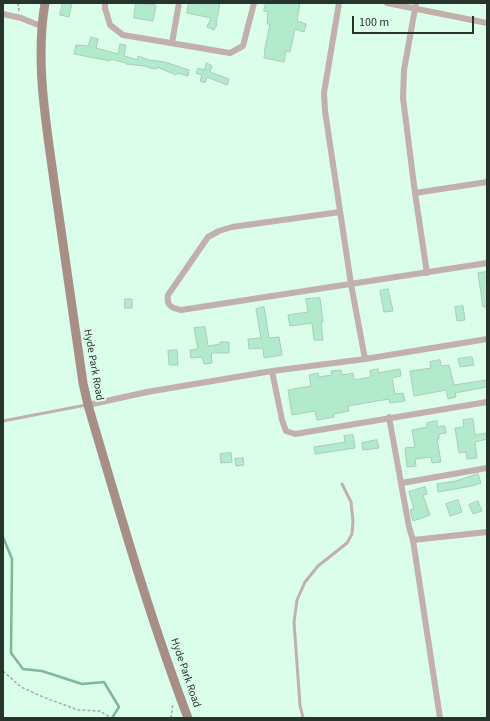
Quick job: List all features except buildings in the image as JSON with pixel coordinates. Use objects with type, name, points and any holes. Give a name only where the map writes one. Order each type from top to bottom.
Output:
[{"type":"street","name":"Hyde Park Road","points":[[45,3],[41,26],[41,68],[45,115],[80,367],[88,404],[129,544],[188,718]]},
{"type":"street","points":[[105,3],[110,25],[123,35],[230,53],[243,46],[254,3]]},
{"type":"street","points":[[172,43],[179,3]]},
{"type":"street","points":[[340,3],[324,93],[325,111],[351,284],[365,359]]},
{"type":"street","points":[[387,3],[416,6],[487,23]]},
{"type":"street","points":[[416,6],[404,70],[403,98],[427,273]]},
{"type":"street","points":[[3,14],[20,18],[41,26]]},
{"type":"street","points":[[415,193],[487,182]]},
{"type":"street","points":[[340,212],[232,227],[219,231],[208,237],[168,296],[167,300],[169,305],[173,308],[181,310],[487,263]]},
{"type":"street","points":[[88,404],[148,392],[272,371],[365,359],[487,339]]},
{"type":"street","points":[[272,371],[282,420],[286,431],[295,434],[487,402]]},
{"type":"street","points":[[390,417],[409,527],[413,540],[440,718]]},
{"type":"street","points":[[402,483],[487,468]]},
{"type":"street","points":[[413,540],[486,533]]},
{"type":"lane","points":[[3,421],[88,404]]},
{"type":"lane","points":[[303,718],[300,705],[294,622],[297,600],[305,582],[318,566],[347,543],[352,534],[353,521],[351,502],[342,484]]},
{"type":"path","points":[[3,671],[21,687],[43,697],[78,710],[100,711],[111,718]]},
{"type":"waterway","points":[[3,537],[12,559],[11,653],[23,669],[42,671],[82,684],[104,682],[119,707],[112,718]]}]
